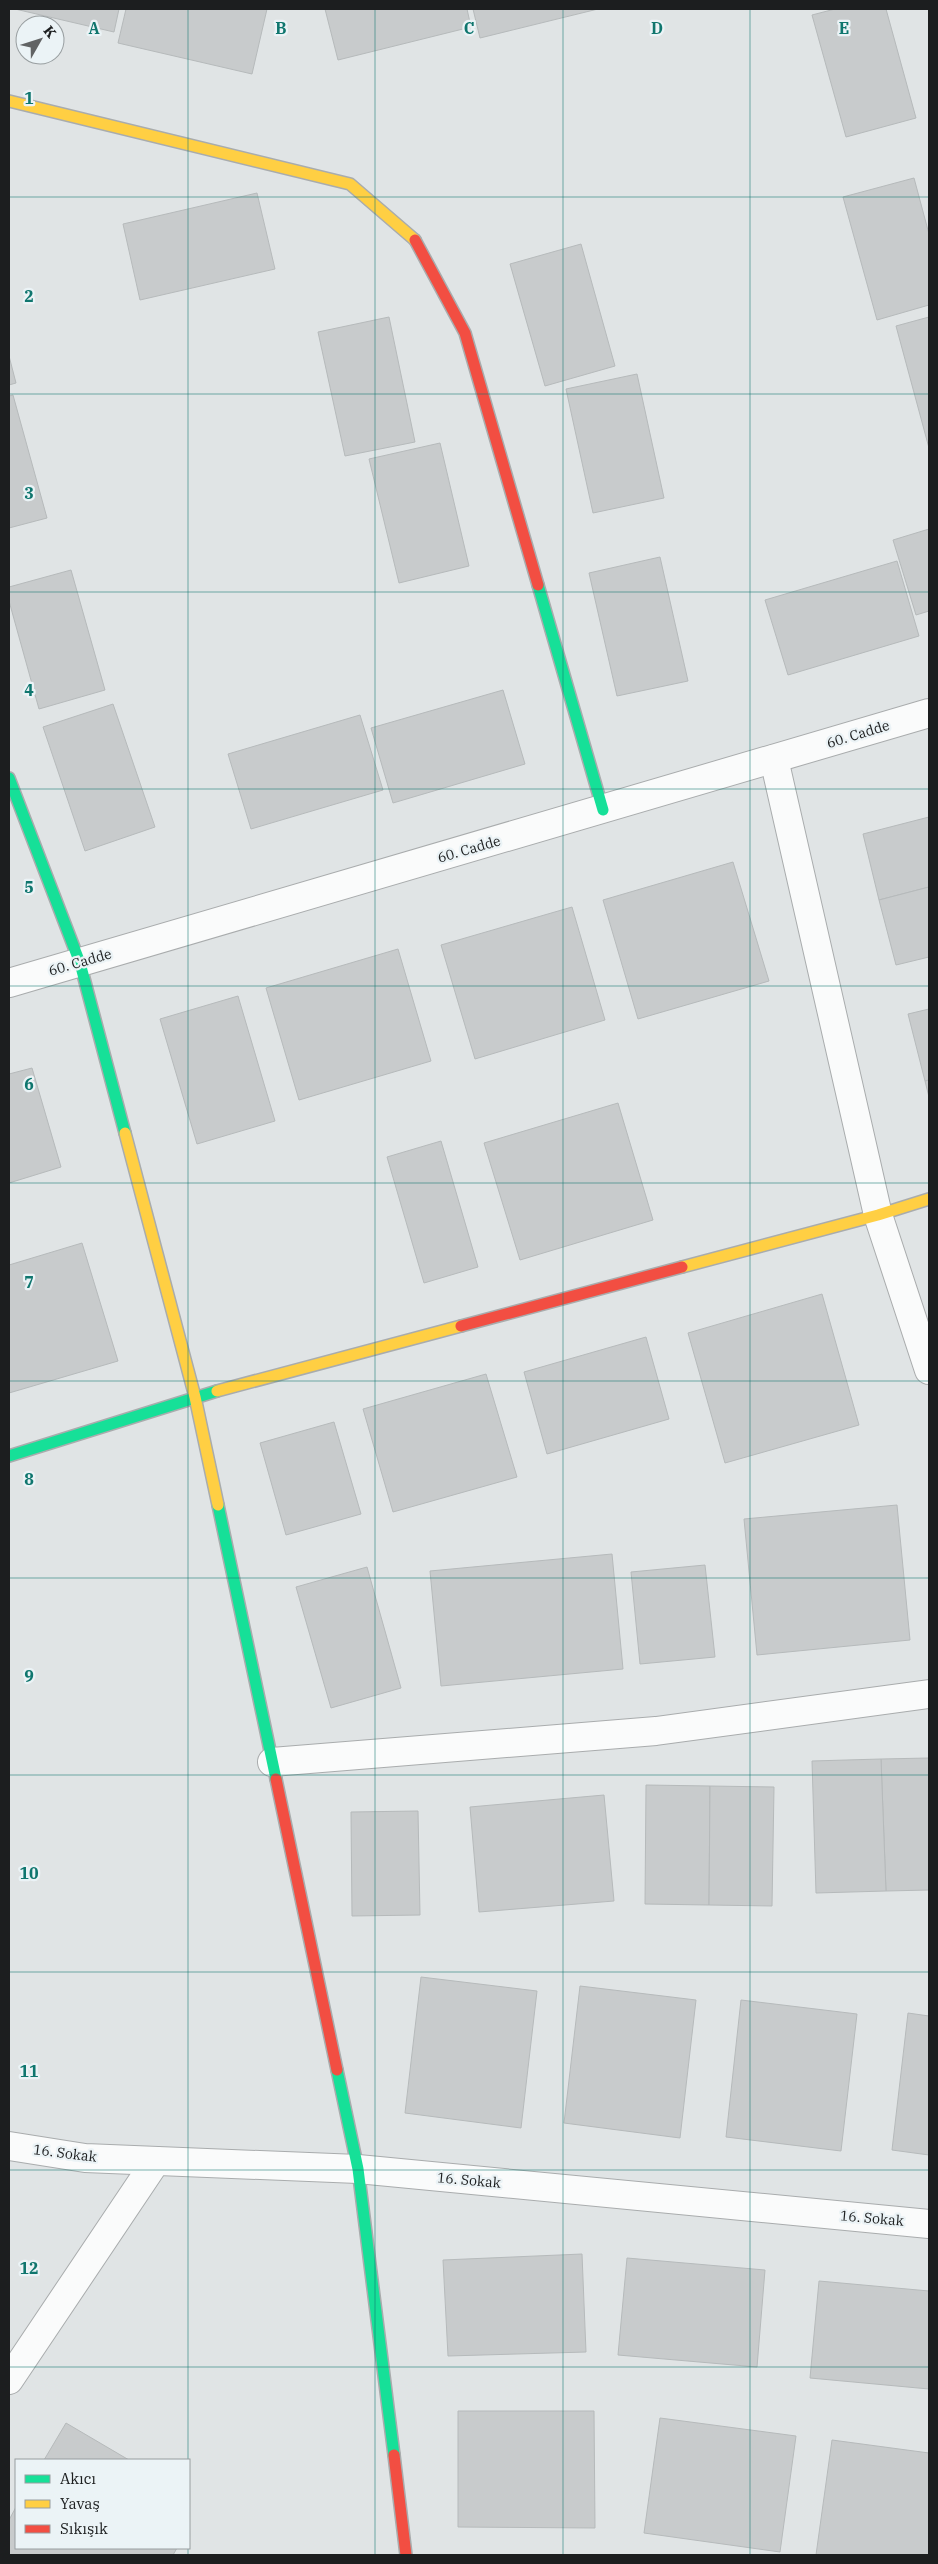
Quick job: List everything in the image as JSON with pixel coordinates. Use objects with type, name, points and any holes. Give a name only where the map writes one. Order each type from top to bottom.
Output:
[{"type":"street","points":[[9,101],[350,184],[418,242],[465,333],[603,810]]},
{"type":"street","name":"60. Cadde","points":[[9,983],[929,713]]},
{"type":"street","points":[[774,759],[878,1215],[929,1370]]},
{"type":"street","points":[[9,778],[80,962],[195,1397],[358,2169],[406,2555]]},
{"type":"street","points":[[9,1456],[195,1397],[878,1215],[929,1199]]},
{"type":"street","points":[[272,1762],[656,1731],[929,1694]]},
{"type":"street","name":"16. Sokak","points":[[9,2146],[85,2158],[358,2169],[929,2224]]},
{"type":"street","points":[[9,2380],[156,2161]]},
{"type":"building","points":[[15,9],[119,9],[114,32],[65,21],[65,15],[41,15]]},
{"type":"building","points":[[126,9],[267,9],[252,74],[118,43]]},
{"type":"building","points":[[325,9],[467,9],[471,27],[338,60]]},
{"type":"building","points":[[473,9],[598,9],[480,38]]},
{"type":"building","points":[[835,9],[886,9],[916,118],[846,137],[812,15]]},
{"type":"building","points":[[914,178],[929,234],[929,305],[877,320],[843,197]]},
{"type":"building","points":[[257,193],[275,269],[140,300],[123,224]]},
{"type":"building","points":[[581,244],[615,366],[545,386],[510,264]]},
{"type":"building","points":[[389,317],[415,442],[345,456],[318,332]]},
{"type":"building","points":[[929,317],[929,448],[896,326]]},
{"type":"building","points":[[9,356],[16,383],[9,385]]},
{"type":"building","points":[[637,374],[664,498],[593,513],[566,389]]},
{"type":"building","points":[[13,395],[47,518],[9,528],[9,396]]},
{"type":"building","points":[[440,443],[469,566],[399,583],[369,459]]},
{"type":"building","points":[[929,529],[929,611],[916,615],[893,540]]},
{"type":"building","points":[[660,557],[688,681],[617,696],[589,573]]},
{"type":"building","points":[[897,561],[919,636],[788,675],[765,600]]},
{"type":"building","points":[[71,570],[105,690],[39,709],[9,601],[9,587]]},
{"type":"building","points":[[503,690],[525,764],[393,803],[371,728]]},
{"type":"building","points":[[113,704],[155,827],[85,851],[43,727]]},
{"type":"building","points":[[360,715],[383,790],[251,829],[228,754]]},
{"type":"building","points":[[929,817],[929,887],[879,900],[863,834]]},
{"type":"building","points":[[733,862],[769,981],[638,1019],[603,900]]},
{"type":"building","points":[[929,887],[929,957],[896,965],[879,900]]},
{"type":"building","points":[[572,907],[605,1020],[475,1059],[441,945]]},
{"type":"building","points":[[398,949],[431,1061],[299,1100],[266,988]]},
{"type":"building","points":[[238,996],[275,1121],[197,1144],[160,1019]]},
{"type":"building","points":[[929,1009],[929,1080],[925,1081],[908,1014]]},
{"type":"building","points":[[32,1068],[61,1167],[9,1183],[9,1074]]},
{"type":"building","points":[[929,1080],[929,1097],[925,1081]]},
{"type":"building","points":[[618,1103],[653,1220],[520,1260],[484,1143]]},
{"type":"building","points":[[441,1141],[478,1267],[424,1283],[387,1157]]},
{"type":"building","points":[[82,1243],[118,1361],[9,1393],[9,1265]]},
{"type":"building","points":[[822,1294],[859,1425],[725,1463],[688,1333]]},
{"type":"building","points":[[646,1337],[669,1419],[547,1454],[524,1372]]},
{"type":"building","points":[[486,1374],[517,1477],[393,1512],[363,1409]]},
{"type":"building","points":[[334,1422],[361,1514],[286,1535],[260,1443]]},
{"type":"building","points":[[897,1505],[910,1640],[757,1655],[744,1519]]},
{"type":"building","points":[[612,1554],[623,1669],[441,1686],[430,1571]]},
{"type":"building","points":[[705,1565],[715,1657],[640,1664],[631,1572]]},
{"type":"building","points":[[367,1567],[401,1688],[331,1708],[296,1587]]},
{"type":"building","points":[[929,1758],[929,1890],[886,1891],[881,1759]]},
{"type":"building","points":[[881,1759],[886,1891],[816,1893],[812,1761]]},
{"type":"building","points":[[646,1785],[710,1786],[709,1905],[645,1904]]},
{"type":"building","points":[[710,1786],[774,1787],[772,1906],[709,1905]]},
{"type":"building","points":[[604,1795],[614,1901],[479,1912],[470,1807]]},
{"type":"building","points":[[418,1811],[420,1915],[352,1916],[351,1812]]},
{"type":"building","points":[[421,1977],[537,1991],[521,2128],[405,2113]]},
{"type":"building","points":[[580,1986],[696,2000],[680,2138],[564,2123]]},
{"type":"building","points":[[741,2000],[857,2014],[841,2151],[726,2137]]},
{"type":"building","points":[[908,2013],[929,2016],[929,2155],[892,2150]]},
{"type":"building","points":[[582,2254],[586,2352],[448,2356],[443,2260]]},
{"type":"building","points":[[627,2258],[765,2270],[757,2367],[618,2355]]},
{"type":"building","points":[[819,2281],[929,2291],[929,2389],[810,2378]]},
{"type":"building","points":[[458,2411],[594,2411],[595,2528],[458,2527]]},
{"type":"building","points":[[660,2418],[796,2436],[780,2552],[644,2533]]},
{"type":"building","points":[[66,2423],[127,2459],[45,2459]]},
{"type":"building","points":[[832,2440],[929,2453],[929,2555],[816,2555]]},
{"type":"building","points":[[15,2509],[15,2549],[176,2549],[173,2555],[9,2555],[9,2520]]},
{"type":"traffic: fast","points":[[538,585],[603,810]]},
{"type":"traffic: fast","points":[[9,778],[80,963],[125,1133]]},
{"type":"traffic: fast","points":[[9,1456],[217,1391]]},
{"type":"traffic: fast","points":[[218,1505],[276,1779]]},
{"type":"traffic: fast","points":[[337,2070],[358,2169],[394,2455]]},
{"type":"traffic: slow","points":[[9,101],[350,184],[415,240]]},
{"type":"traffic: slow","points":[[125,1133],[195,1397],[218,1505]]},
{"type":"traffic: slow","points":[[682,1267],[878,1215],[929,1199]]},
{"type":"traffic: slow","points":[[217,1391],[461,1326]]},
{"type":"traffic: jam","points":[[415,240],[465,333],[538,585]]},
{"type":"traffic: jam","points":[[461,1326],[682,1267]]},
{"type":"traffic: jam","points":[[276,1779],[337,2070]]},
{"type":"traffic: jam","points":[[394,2455],[406,2555]]}]
